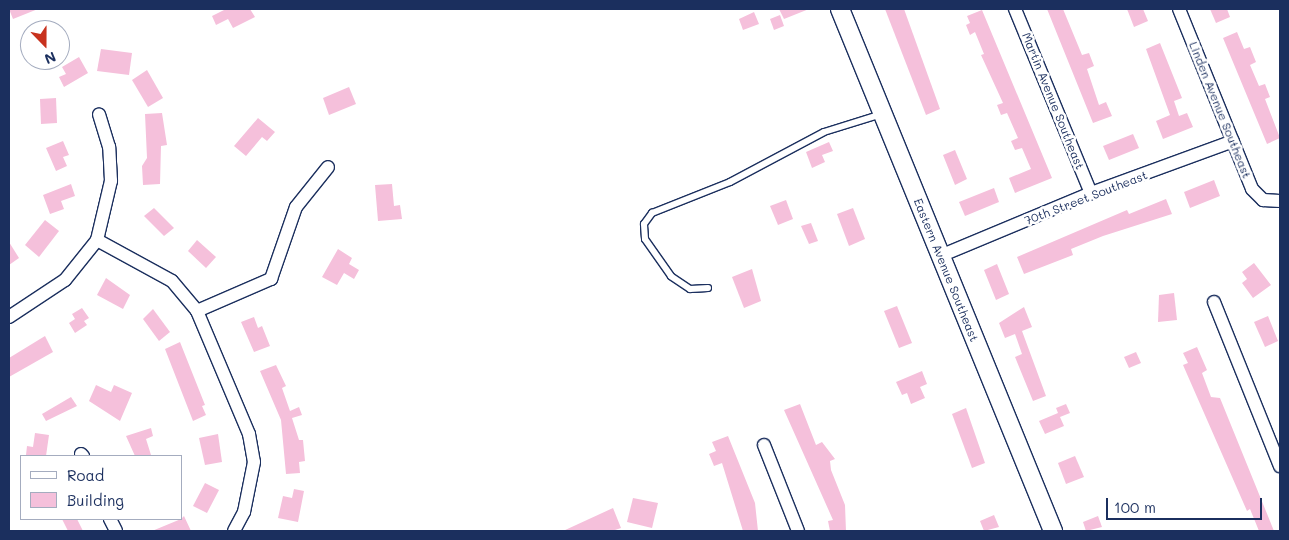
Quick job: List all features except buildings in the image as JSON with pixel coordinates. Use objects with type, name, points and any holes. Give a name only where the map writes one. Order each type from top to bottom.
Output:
[{"type":"street","name":"Eastern Avenue Southeast","points":[[840,9],[1053,531]]},
{"type":"street","name":"Martin Avenue Southeast","points":[[1015,9],[1091,194]]},
{"type":"street","name":"Linden Avenue Southeast","points":[[1179,9],[1252,189],[1275,202]]},
{"type":"street","points":[[9,317],[65,280],[97,240],[111,181],[108,147],[99,114]]},
{"type":"street","name":"70th Street Southeast","points":[[940,256],[1091,194],[1233,141]]},
{"type":"street","points":[[197,311],[271,280],[296,207],[328,167]]},
{"type":"street","points":[[97,240],[172,281],[197,311],[249,434],[254,462],[244,512],[234,531]]},
{"type":"street","points":[[1214,302],[1280,466]]},
{"type":"street","points":[[764,445],[798,531]]},
{"type":"lane","points":[[708,288],[690,289],[670,276],[645,239],[644,224],[652,213],[730,182],[824,132],[883,113]]}]
